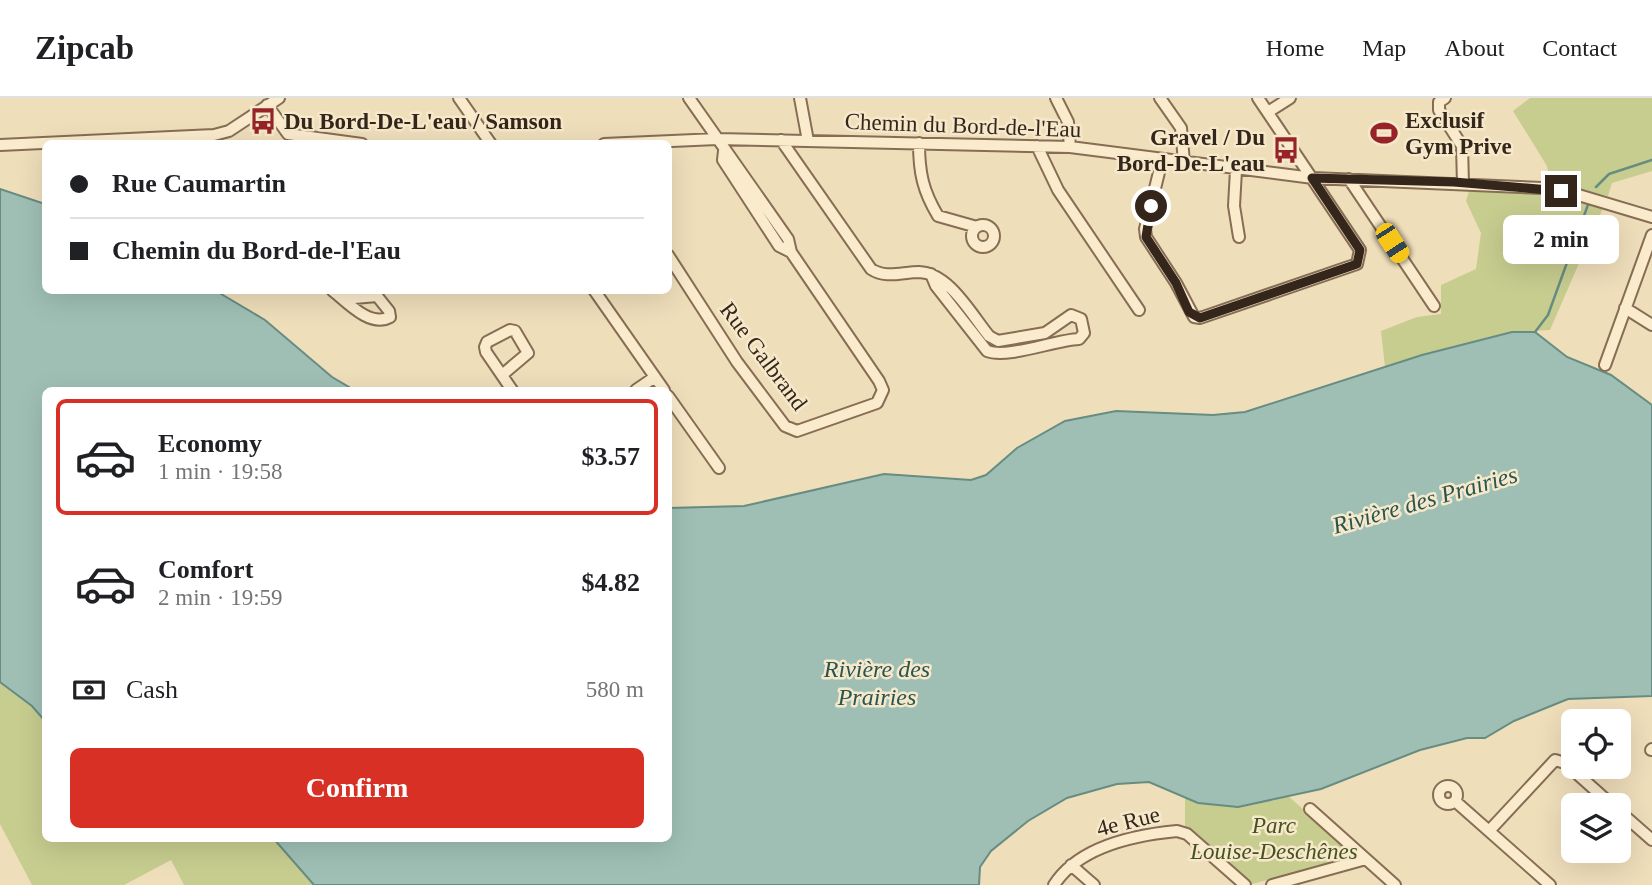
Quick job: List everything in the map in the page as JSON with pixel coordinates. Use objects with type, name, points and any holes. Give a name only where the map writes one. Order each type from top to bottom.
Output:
[{"type":"street","points":[[149,140],[214,135],[229,131],[280,98]]},
{"type":"street","points":[[458,98],[488,140]]},
{"type":"street","points":[[689,98],[717,139]]},
{"type":"street","points":[[800,98],[808,141]]},
{"type":"street","points":[[1056,98],[1068,121],[1070,147]]},
{"type":"street","points":[[1160,98],[1181,128],[1184,162]]},
{"type":"street","points":[[1162,160],[1145,229],[1146,237],[1194,317],[1200,318],[1357,264],[1360,250],[1258,98]]},
{"type":"street","points":[[1268,112],[1290,98]]},
{"type":"street","points":[[1445,98],[1440,102],[1440,110],[1462,146],[1463,184]]},
{"type":"street","points":[[267,106],[283,130],[295,137],[324,140]]},
{"type":"street","name":"Chemin du Bord-de-l'Eau","points":[[672,141],[717,139],[1070,147],[1312,178],[1463,184],[1575,194],[1652,216]]},
{"type":"street","name":"Rue Galbrand","points":[[672,261],[737,362],[785,426],[797,431],[877,403],[883,390],[791,252],[788,239],[717,139]]},
{"type":"street","points":[[781,140],[871,269],[886,275],[931,274],[943,280],[989,336],[998,341],[1045,332],[1071,315],[1081,319],[1085,326],[1084,333],[1079,339],[994,353],[987,351],[936,286],[931,274]]},
{"type":"street","points":[[919,143],[921,183],[938,216],[976,227]]},
{"type":"street","points":[[0,145],[42,144]]},
{"type":"street","points":[[1037,146],[1058,190],[1139,310]]},
{"type":"street","points":[[1236,170],[1234,206],[1238,237]]},
{"type":"street","points":[[1349,179],[1434,306]]},
{"type":"street","points":[[1605,365],[1652,235]]},
{"type":"street","points":[[337,294],[343,299]]},
{"type":"street","points":[[597,294],[662,387]]},
{"type":"street","points":[[1625,308],[1652,325]]},
{"type":"street","points":[[994,353],[998,341]]},
{"type":"street","points":[[502,375],[510,387]]},
{"type":"street","points":[[640,387],[655,377]]},
{"type":"street","points":[[672,402],[719,468]]},
{"type":"street","points":[[1489,831],[1555,760],[1565,763],[1599,793]]},
{"type":"street","points":[[1455,802],[1550,885]]},
{"type":"street","points":[[1310,809],[1395,885]]},
{"type":"street","points":[[1631,822],[1652,840]]},
{"type":"street","name":"4e Rue","points":[[1054,885],[1071,865],[1097,849],[1173,831],[1184,832],[1245,885]]},
{"type":"street","points":[[1272,885],[1366,859]]},
{"type":"street","points":[[1071,865],[1094,885]]},
{"type":"green space","points":[[1530,98],[1652,98],[1652,171],[1612,183],[1608,196],[1550,184],[1547,166],[1513,111]]},
{"type":"green space","points":[[1469,191],[1549,194],[1603,208],[1550,330],[1512,332],[1385,367],[1381,331],[1417,317],[1441,314],[1441,285],[1476,269],[1481,233],[1466,201]]},
{"type":"green space","points":[[0,629],[42,650],[42,842],[365,842],[418,885],[184,885],[171,860],[124,885],[32,885],[0,824]]},
{"type":"green space","name":"Parc Louise-Deschênes","points":[[1287,795],[1349,850],[1348,859],[1252,884],[1185,828],[1185,797],[1224,806]]},
{"type":"water","points":[[0,189],[42,203],[42,294],[221,294],[265,320],[332,377],[349,387],[42,387],[42,718],[32,706],[0,682]]},
{"type":"water","name":"Rivière des Prairies","points":[[1512,332],[1535,332],[1567,357],[1611,375],[1652,405],[1652,696],[1568,699],[1514,721],[1485,738],[1467,738],[1420,750],[1321,789],[1238,807],[1198,803],[1149,782],[1117,784],[1067,798],[1028,821],[991,851],[980,867],[979,885],[314,885],[276,842],[672,842],[672,508],[744,506],[884,474],[971,480],[986,475],[1017,448],[1065,421],[1116,411],[1213,415],[1245,412],[1422,355]]},
{"type":"waterway","points":[[1596,187],[1609,174],[1652,160]]},
{"type":"waterway","points":[[1535,332],[1548,315],[1589,202]]},
{"type":"place","name":"Du Bord-De-L'eau / Samson","points":[[263,121]]},
{"type":"place","name":"Exclusif Gym Prive","points":[[1384,133]]},
{"type":"place","name":"Gravel / Du Bord-De-L'eau","points":[[1286,150]]},
{"type":"route","points":[[1151,206],[1145,229],[1146,237],[1176,283],[1189,312],[1200,318],[1357,264],[1360,250],[1312,178],[1454,182],[1561,191]]}]
